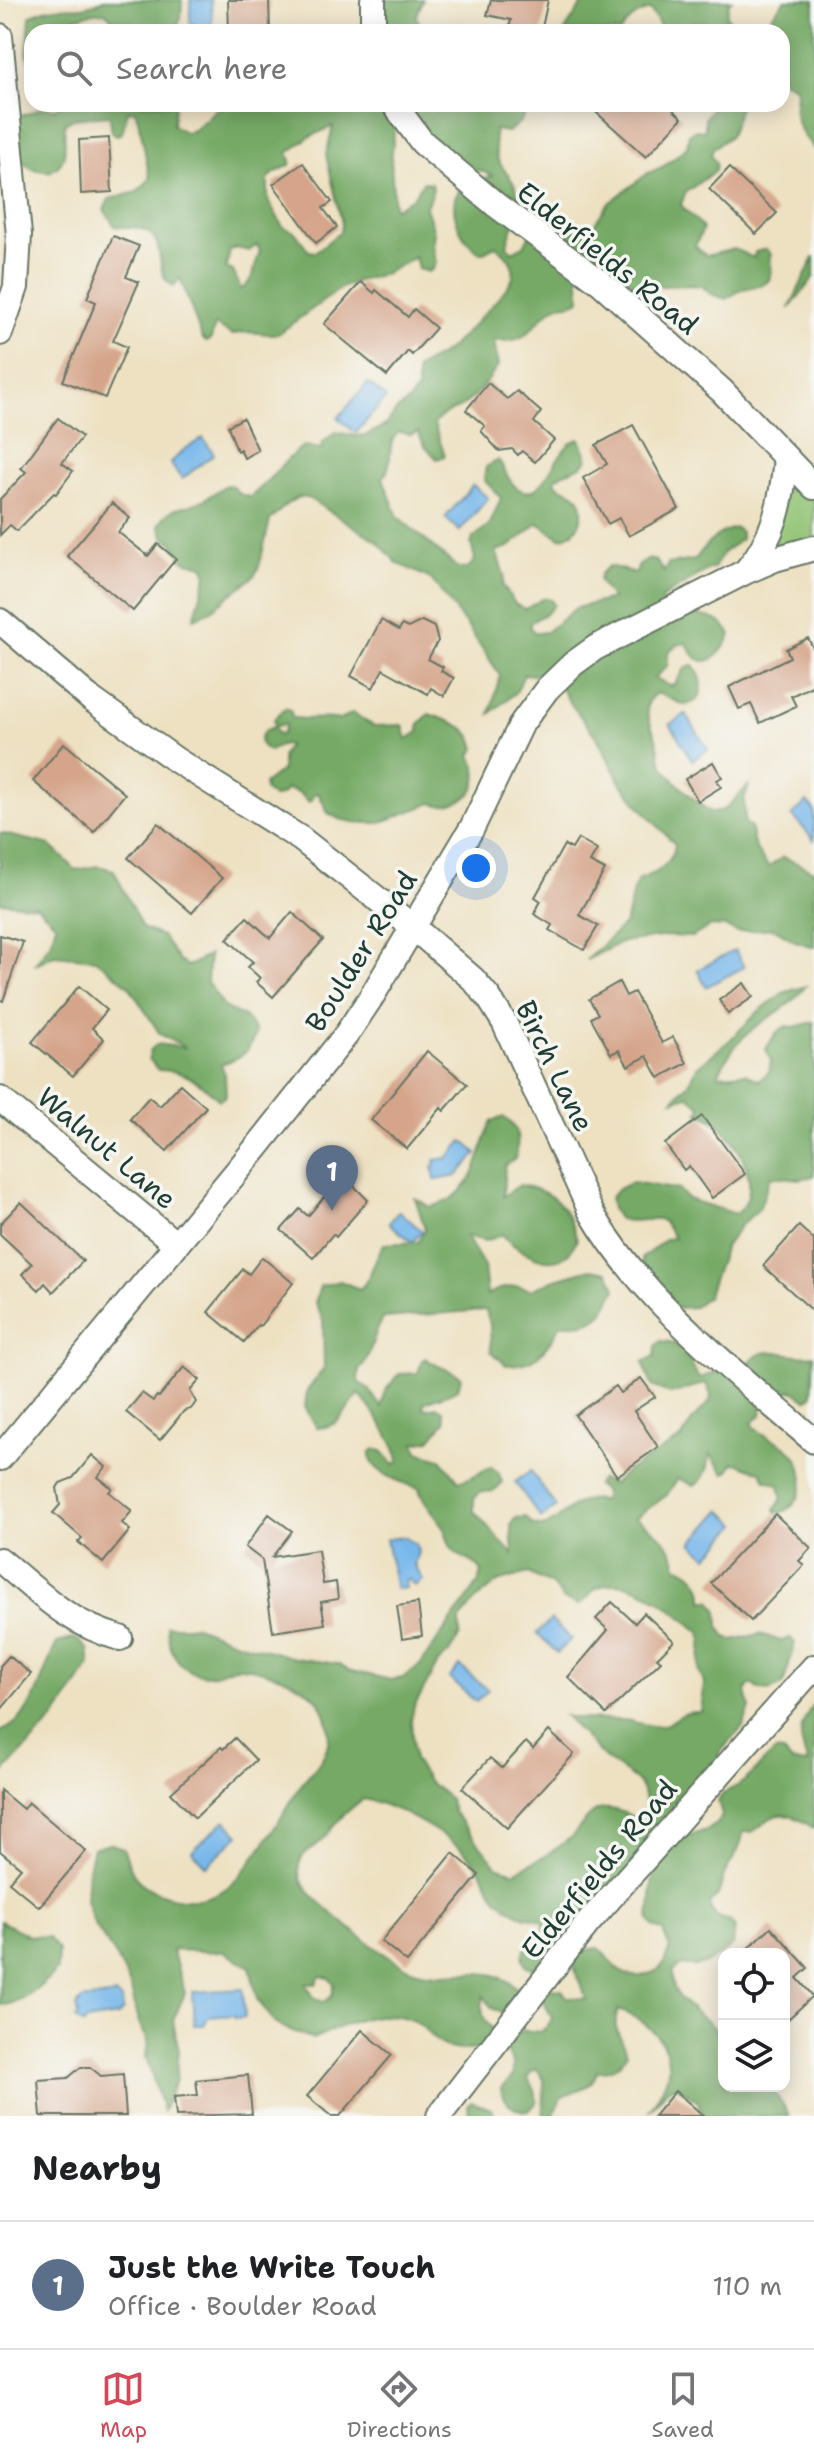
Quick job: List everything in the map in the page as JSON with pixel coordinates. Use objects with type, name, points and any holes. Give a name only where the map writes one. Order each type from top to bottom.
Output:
[{"type":"street","points":[[373,0],[373,24]]},
{"type":"street","points":[[0,36],[19,235],[16,287],[0,333]]},
{"type":"street","name":"Elderfields Road","points":[[400,112],[422,142],[496,205],[600,282],[722,391],[814,487]]},
{"type":"street","points":[[745,572],[761,553],[773,530],[783,494],[786,458]]},
{"type":"street","name":"Boulder Road","points":[[0,1458],[346,1035],[472,828],[522,723],[547,689],[595,648],[745,572],[775,559],[814,548]]},
{"type":"street","name":"Birch Lane","points":[[0,621],[91,699],[176,760],[301,839],[456,962],[489,998],[504,1022],[591,1212],[607,1239],[638,1280],[692,1334],[814,1441]]},
{"type":"street","name":"Walnut Lane","points":[[0,1099],[176,1244]]},
{"type":"street","points":[[0,1560],[73,1620],[120,1638]]},
{"type":"street","name":"Elderfields Road","points":[[439,2116],[588,1923],[814,1667]]},
{"type":"green space","points":[[104,0],[182,0],[181,18],[178,24],[114,24],[105,12],[88,14],[64,24],[29,24],[30,16],[41,11]]},
{"type":"green space","points":[[374,0],[423,0],[416,17],[421,24],[388,24]]},
{"type":"green space","points":[[585,0],[732,0],[727,16],[732,24],[694,21],[690,24],[659,24],[650,10],[627,24],[569,24]]},
{"type":"green space","points":[[785,0],[814,0],[814,149],[797,123],[795,87],[790,85],[790,24],[772,24],[772,16]]},
{"type":"green space","points":[[31,112],[128,112],[122,133],[117,135],[112,133],[110,117],[105,115],[73,119],[65,124],[63,158],[49,172],[33,169],[18,160],[15,118]]},
{"type":"green space","points":[[135,112],[174,112],[173,125],[185,132],[194,130],[213,112],[391,112],[395,125],[391,159],[394,209],[413,197],[423,182],[432,183],[433,189],[426,207],[434,232],[432,246],[436,262],[433,269],[428,272],[418,269],[415,257],[384,274],[341,288],[278,334],[249,332],[232,335],[215,325],[211,339],[206,342],[180,278],[174,286],[163,274],[155,239],[141,229],[115,226],[104,210],[109,199],[137,192],[150,179]],"holes":[[[333,126],[326,155],[342,224],[340,232],[315,252],[309,251],[295,232],[283,227],[268,200],[268,180],[274,173],[290,165],[288,153],[309,137]],[[257,245],[260,251],[254,272],[241,289],[233,271],[226,268],[230,251],[236,248],[249,251]]]},
{"type":"green space","points":[[413,112],[525,112],[521,121],[508,132],[494,130],[497,158],[518,195],[518,213],[507,246],[512,252],[524,246],[533,228],[545,221],[574,230],[587,230],[608,204],[687,147],[689,134],[696,130],[705,131],[705,118],[709,112],[738,112],[730,136],[713,148],[711,156],[716,163],[715,171],[686,192],[681,204],[703,229],[695,246],[706,256],[734,249],[754,258],[755,252],[766,249],[771,254],[770,279],[726,299],[711,294],[701,285],[659,286],[619,281],[578,263],[580,300],[547,312],[524,336],[507,341],[494,340],[498,366],[495,371],[467,402],[443,415],[434,424],[445,456],[437,459],[418,432],[411,435],[399,432],[392,441],[389,466],[383,478],[398,517],[457,567],[464,569],[475,559],[471,544],[473,538],[490,524],[501,498],[484,480],[486,467],[498,460],[510,481],[526,492],[535,489],[571,443],[580,439],[588,459],[555,479],[557,485],[579,499],[582,513],[578,526],[560,538],[538,523],[509,547],[496,551],[504,575],[503,586],[516,605],[525,609],[544,598],[554,605],[530,623],[530,628],[536,633],[546,632],[576,608],[612,599],[599,581],[600,574],[609,566],[636,573],[639,565],[648,559],[656,561],[664,572],[668,564],[695,560],[723,532],[736,528],[741,532],[741,539],[723,553],[714,568],[661,599],[663,606],[716,620],[731,635],[718,654],[709,660],[696,658],[686,643],[668,652],[668,665],[655,678],[674,685],[686,667],[693,665],[702,689],[697,699],[684,705],[657,693],[648,702],[648,714],[662,763],[684,790],[711,812],[724,810],[749,785],[744,800],[745,823],[751,827],[754,844],[762,859],[769,867],[783,857],[814,871],[814,947],[795,941],[773,928],[737,932],[711,926],[692,937],[668,936],[622,942],[586,960],[625,924],[639,879],[663,867],[671,857],[675,844],[620,782],[599,741],[560,686],[542,676],[524,674],[517,691],[490,714],[500,675],[431,579],[397,563],[377,541],[308,498],[299,497],[288,503],[270,520],[254,576],[209,612],[194,618],[207,574],[203,566],[184,561],[173,543],[165,538],[159,525],[163,518],[173,510],[203,500],[226,485],[250,497],[303,446],[323,449],[322,443],[336,432],[367,435],[386,425],[417,389],[417,369],[456,342],[491,306],[513,277],[511,264],[499,249],[495,246],[482,253],[468,242],[455,213],[454,203],[462,187],[493,176],[479,170],[448,171],[414,121]]},
{"type":"green space","points":[[814,257],[814,277],[789,309]]},
{"type":"green space","points":[[786,458],[814,487],[814,548],[761,553]]},
{"type":"green space","points":[[285,708],[290,710],[293,718],[340,720],[352,713],[374,726],[403,725],[407,739],[419,732],[419,724],[429,714],[451,722],[464,729],[474,741],[476,749],[471,755],[477,775],[474,788],[458,802],[444,805],[432,803],[379,823],[339,819],[328,813],[316,793],[309,802],[299,793],[287,789],[280,796],[273,797],[265,791],[264,784],[282,770],[282,756],[288,745],[269,751],[260,741],[265,731],[274,727],[279,735],[283,732],[286,724],[275,726],[273,720]]},
{"type":"green space","points":[[0,833],[50,845],[76,870],[98,866],[114,870],[142,928],[162,936],[179,961],[188,966],[209,955],[207,982],[225,1008],[245,1017],[256,1032],[244,1054],[221,1064],[226,1096],[219,1100],[192,1078],[158,1070],[149,1059],[150,1050],[158,1044],[186,1048],[160,1034],[129,986],[95,959],[54,955],[34,965],[51,942],[56,924],[37,906],[0,902]]},
{"type":"green space","points":[[806,986],[787,1006],[741,1040],[718,1075],[745,1073],[759,1080],[769,1072],[771,1061],[766,1049],[776,1033],[786,1026],[814,1022],[814,1176],[800,1179],[771,1176],[759,1209],[741,1225],[725,1247],[707,1297],[694,1307],[674,1308],[642,1271],[642,1258],[666,1239],[674,1238],[663,1221],[619,1220],[610,1198],[618,1189],[632,1182],[679,1190],[688,1199],[736,1214],[745,1203],[749,1188],[742,1157],[723,1128],[698,1112],[702,1107],[689,1096],[673,1100],[690,1082],[697,1067],[759,1011],[783,993]]},
{"type":"green space","points":[[503,1117],[516,1130],[517,1146],[515,1159],[505,1166],[503,1196],[520,1185],[551,1196],[564,1209],[577,1239],[568,1254],[550,1260],[532,1256],[502,1235],[485,1241],[466,1236],[484,1266],[487,1295],[499,1289],[518,1286],[531,1290],[555,1279],[591,1269],[608,1272],[616,1288],[611,1298],[596,1318],[582,1323],[561,1324],[534,1359],[506,1365],[491,1351],[486,1310],[384,1318],[359,1370],[358,1382],[368,1388],[381,1407],[386,1390],[399,1374],[418,1373],[422,1360],[426,1358],[461,1377],[458,1389],[424,1403],[426,1409],[436,1407],[443,1410],[445,1422],[430,1440],[415,1443],[418,1452],[441,1459],[459,1481],[491,1467],[498,1472],[502,1481],[500,1485],[494,1491],[480,1492],[474,1499],[474,1511],[513,1555],[511,1523],[516,1518],[526,1517],[533,1525],[544,1527],[577,1504],[603,1500],[605,1492],[596,1485],[601,1479],[612,1484],[627,1471],[682,1438],[693,1419],[710,1402],[711,1395],[706,1383],[671,1394],[652,1386],[643,1362],[655,1356],[656,1346],[661,1341],[682,1348],[699,1379],[717,1371],[743,1370],[759,1354],[767,1352],[814,1355],[812,1396],[806,1400],[793,1390],[771,1398],[752,1423],[760,1432],[792,1452],[798,1460],[803,1478],[799,1497],[794,1504],[777,1513],[775,1510],[782,1498],[779,1485],[766,1480],[761,1472],[737,1463],[733,1463],[724,1473],[710,1454],[706,1472],[698,1483],[694,1486],[678,1478],[667,1495],[635,1518],[662,1538],[677,1566],[696,1578],[702,1588],[703,1600],[711,1600],[718,1611],[719,1626],[726,1637],[732,1640],[760,1634],[781,1641],[790,1638],[795,1643],[783,1685],[767,1690],[752,1684],[748,1686],[746,1692],[750,1708],[743,1727],[719,1753],[718,1768],[678,1814],[651,1831],[654,1852],[671,1840],[714,1826],[722,1814],[718,1802],[721,1796],[748,1778],[776,1751],[783,1752],[792,1762],[808,1764],[801,1733],[804,1719],[814,1703],[814,1828],[791,1816],[780,1815],[754,1831],[743,1832],[741,1844],[724,1875],[718,1894],[709,1903],[714,1913],[729,1920],[735,1928],[733,1945],[718,1948],[718,1956],[709,1962],[697,1966],[682,1965],[673,1971],[677,1994],[718,2033],[718,2092],[774,2092],[790,2116],[703,2116],[697,2101],[678,2086],[669,2088],[649,2111],[667,2075],[665,2049],[646,2025],[618,2010],[616,2028],[627,2053],[618,2065],[597,2071],[588,2086],[562,2097],[553,2116],[543,2116],[544,2080],[538,2070],[532,2071],[528,2078],[537,2102],[529,2111],[519,2110],[507,2102],[502,2093],[501,2088],[513,2076],[513,2062],[505,2048],[449,2048],[408,2018],[394,2016],[366,2018],[313,2039],[277,2025],[257,1999],[250,1967],[223,1952],[172,1950],[185,1993],[173,2021],[179,2051],[176,2080],[163,2111],[146,2057],[148,2041],[139,2023],[130,1985],[116,1956],[95,1926],[86,1900],[93,1848],[109,1843],[123,1848],[136,1878],[159,1893],[195,1899],[228,1887],[254,1857],[326,1750],[329,1737],[327,1719],[320,1703],[309,1692],[279,1676],[247,1668],[232,1668],[215,1674],[194,1673],[174,1655],[167,1626],[196,1626],[234,1641],[295,1658],[338,1664],[348,1670],[391,1680],[403,1678],[420,1665],[478,1583],[482,1572],[477,1565],[452,1549],[445,1531],[419,1488],[381,1472],[371,1460],[370,1453],[374,1449],[382,1451],[393,1464],[399,1462],[389,1436],[359,1394],[342,1417],[325,1427],[317,1428],[305,1407],[307,1391],[324,1368],[323,1320],[315,1303],[320,1286],[340,1281],[360,1289],[384,1244],[418,1242],[425,1229],[415,1198],[430,1207],[448,1201],[467,1184],[477,1165],[491,1122]],"holes":[[[528,1573],[552,1585],[564,1600],[579,1605],[597,1588],[610,1584],[638,1589],[666,1605],[700,1632],[699,1670],[704,1683],[701,1712],[686,1713],[660,1726],[627,1720],[565,1716],[605,1758],[638,1782],[644,1797],[644,1823],[618,1811],[602,1809],[588,1817],[563,1844],[514,1872],[497,1866],[453,1812],[450,1799],[429,1782],[414,1760],[411,1720],[414,1707],[438,1663],[451,1651],[460,1635],[460,1620],[475,1601],[498,1582]],[[362,1799],[392,1808],[442,1835],[470,1857],[499,1900],[520,1915],[544,1922],[544,1935],[525,1949],[523,1958],[526,1966],[534,1969],[551,1958],[560,1940],[654,1864],[649,1920],[654,1927],[663,1931],[670,1948],[663,1964],[648,1974],[636,1976],[617,1969],[598,1948],[580,1951],[573,1960],[586,1999],[567,1997],[562,1990],[550,1989],[543,1994],[543,2001],[552,2017],[549,2025],[540,2032],[523,2030],[506,2038],[486,2022],[482,2004],[484,1996],[492,2008],[503,2014],[513,2011],[522,1995],[511,1983],[486,1973],[429,1973],[403,1965],[338,1918],[303,1883],[299,1868],[302,1857]],[[320,1976],[329,1978],[334,1984],[332,1996],[324,2002],[315,1999],[306,1984],[316,1984]]]},
{"type":"green space","points":[[75,1638],[88,1649],[90,1665],[55,1718],[0,1776],[0,1732],[12,1725],[30,1706],[57,1643]]},
{"type":"green space","points":[[0,1921],[29,1936],[48,1937],[58,1950],[57,1970],[45,1982],[17,2002],[0,2005]]},
{"type":"green space","points":[[472,2102],[491,2109],[495,2116],[469,2116],[468,2105]]},
{"type":"water","points":[[190,0],[211,0],[211,24],[190,22]]},
{"type":"water","points":[[368,383],[386,398],[356,433],[338,418]]},
{"type":"water","points":[[203,438],[214,454],[182,479],[170,463]]},
{"type":"water","points":[[473,485],[488,498],[460,531],[445,518]]},
{"type":"water","points":[[686,714],[708,750],[692,760],[670,724]]},
{"type":"water","points":[[807,802],[814,810],[814,840],[792,815]]},
{"type":"water","points":[[735,950],[744,967],[706,987],[697,970]]},
{"type":"water","points":[[463,1141],[477,1153],[457,1176],[435,1180],[435,1160],[448,1158]]},
{"type":"water","points":[[399,1211],[422,1231],[412,1242],[389,1223]]},
{"type":"water","points":[[531,1471],[556,1507],[541,1518],[515,1482]]},
{"type":"water","points":[[721,1510],[737,1524],[708,1557],[692,1543]]},
{"type":"water","points":[[404,1537],[416,1544],[418,1552],[414,1565],[423,1580],[414,1586],[409,1579],[405,1580],[406,1588],[396,1589],[386,1539]]},
{"type":"water","points":[[551,1620],[571,1639],[557,1653],[537,1633]]},
{"type":"water","points":[[460,1666],[488,1690],[476,1702],[449,1678]]},
{"type":"water","points":[[225,1820],[239,1835],[206,1866],[192,1851]]},
{"type":"water","points":[[243,1989],[245,2017],[208,2017],[204,2025],[194,2025],[192,1992]]},
{"type":"water","points":[[115,1995],[122,2000],[123,2010],[118,2016],[86,2021],[84,2025],[75,2019],[78,2015],[76,2007],[82,2000]]},
{"type":"building","points":[[228,0],[269,0],[270,24],[229,24]]},
{"type":"building","points":[[491,0],[548,0],[543,24],[510,24],[511,20],[487,15]]},
{"type":"building","points":[[596,112],[676,112],[682,118],[646,157]]},
{"type":"building","points":[[109,138],[112,192],[81,194],[79,140]]},
{"type":"building","points":[[303,163],[332,202],[323,208],[337,227],[316,243],[273,184]]},
{"type":"building","points":[[729,168],[777,213],[756,234],[709,189]]},
{"type":"building","points":[[113,236],[139,246],[126,277],[139,282],[113,341],[127,347],[105,398],[63,381],[96,302],[87,298]]},
{"type":"building","points":[[361,282],[374,293],[376,290],[408,317],[414,309],[436,328],[412,355],[408,351],[387,376],[324,324]]},
{"type":"building","points":[[488,383],[507,399],[517,391],[541,412],[534,422],[554,440],[535,462],[522,451],[518,455],[512,449],[499,451],[481,431],[485,426],[466,410]]},
{"type":"building","points":[[58,418],[82,437],[62,463],[73,471],[56,494],[17,531],[10,525],[0,535],[0,499],[26,472],[21,468]]},
{"type":"building","points":[[243,418],[258,450],[244,458],[240,449],[237,451],[228,426]]},
{"type":"building","points":[[633,425],[679,509],[629,536],[619,518],[608,524],[583,478],[607,464],[596,445]]},
{"type":"building","points":[[112,503],[130,518],[118,532],[148,556],[158,544],[176,559],[133,611],[67,556]]},
{"type":"building","points":[[381,620],[399,630],[402,625],[408,628],[422,621],[434,627],[438,641],[428,659],[454,678],[444,696],[431,688],[428,694],[383,669],[373,688],[351,676]]},
{"type":"building","points":[[808,638],[814,650],[814,685],[791,696],[796,706],[760,723],[751,704],[739,709],[729,687],[790,657],[786,649]]},
{"type":"building","points":[[64,743],[125,794],[94,832],[33,781]]},
{"type":"building","points":[[713,762],[722,777],[717,780],[721,787],[698,801],[685,779]]},
{"type":"building","points":[[158,823],[222,878],[192,913],[128,858]]},
{"type":"building","points":[[578,839],[597,850],[590,862],[605,870],[579,915],[598,926],[584,950],[549,930],[552,925],[534,914],[541,901],[535,897],[564,845],[572,849]]},
{"type":"building","points":[[292,912],[323,940],[273,997],[256,982],[260,978],[248,967],[253,962],[227,939],[247,917],[270,938]]},
{"type":"building","points":[[0,935],[23,942],[3,1001],[0,1000]]},
{"type":"building","points":[[619,982],[626,996],[634,992],[662,1043],[673,1037],[687,1063],[659,1078],[647,1056],[628,1066],[619,1050],[611,1054],[591,1018],[598,1014],[589,999]]},
{"type":"building","points":[[744,983],[753,997],[728,1014],[719,1000]]},
{"type":"building","points":[[79,986],[107,1010],[92,1028],[104,1039],[73,1076],[32,1042]]},
{"type":"building","points":[[427,1051],[467,1084],[444,1111],[441,1108],[407,1149],[371,1120]]},
{"type":"building","points":[[180,1084],[206,1107],[167,1151],[130,1119],[149,1097],[160,1106]]},
{"type":"building","points":[[702,1116],[745,1174],[712,1198],[689,1166],[684,1170],[665,1144]]},
{"type":"building","points":[[343,1175],[368,1200],[313,1258],[281,1230],[300,1209],[308,1216]]},
{"type":"building","points":[[21,1202],[83,1261],[53,1292],[45,1283],[39,1290],[22,1274],[32,1264],[0,1234],[0,1224]]},
{"type":"building","points":[[799,1226],[814,1240],[814,1312],[763,1266]]},
{"type":"building","points":[[262,1257],[293,1283],[244,1342],[208,1312],[243,1269],[249,1274]]},
{"type":"building","points":[[184,1367],[200,1380],[190,1391],[196,1402],[191,1409],[184,1411],[160,1440],[126,1412],[142,1393],[153,1401],[159,1397]]},
{"type":"building","points":[[641,1378],[655,1397],[634,1411],[658,1447],[617,1476],[575,1415],[616,1386],[621,1393]]},
{"type":"building","points":[[92,1455],[106,1467],[98,1477],[112,1488],[109,1492],[132,1511],[122,1523],[130,1530],[103,1563],[78,1542],[82,1538],[53,1513],[60,1505],[57,1488],[60,1483],[73,1478]]},
{"type":"building","points":[[269,1514],[292,1531],[272,1557],[318,1550],[323,1584],[336,1582],[338,1599],[321,1602],[325,1624],[273,1632],[262,1560],[245,1547]]},
{"type":"building","points":[[775,1514],[811,1548],[799,1561],[804,1565],[751,1621],[711,1583]]},
{"type":"building","points":[[612,1602],[635,1623],[644,1613],[674,1641],[657,1658],[661,1661],[606,1714],[568,1677],[608,1630],[596,1619]]},
{"type":"building","points":[[418,1603],[422,1636],[402,1639],[397,1606]]},
{"type":"building","points":[[9,1656],[31,1674],[0,1711],[0,1666]]},
{"type":"building","points":[[549,1731],[574,1754],[507,1828],[462,1788],[490,1758],[502,1768],[526,1742],[533,1749]]},
{"type":"building","points":[[235,1738],[256,1760],[195,1818],[171,1793]]},
{"type":"building","points":[[0,1790],[23,1809],[28,1802],[86,1851],[39,1907],[9,1882],[21,1868],[0,1851]]},
{"type":"building","points":[[453,1853],[479,1875],[407,1962],[381,1941]]},
{"type":"building","points":[[771,1927],[790,1948],[748,1948]]},
{"type":"building","points":[[790,1948],[808,1968],[797,1978],[813,1996],[790,2017]]},
{"type":"building","points":[[362,2030],[392,2055],[340,2116],[331,2116],[307,2096]]},
{"type":"building","points":[[81,2067],[90,2067],[101,2076],[123,2074],[126,2116],[41,2116],[38,2080],[68,2078]]},
{"type":"building","points":[[248,2075],[252,2114],[176,2116],[174,2097],[198,2095],[196,2080]]},
{"type":"building","points":[[675,2091],[704,2116],[654,2116]]},
{"type":"place","name":"Just the Write Touch","points":[[332,1211]]}]
